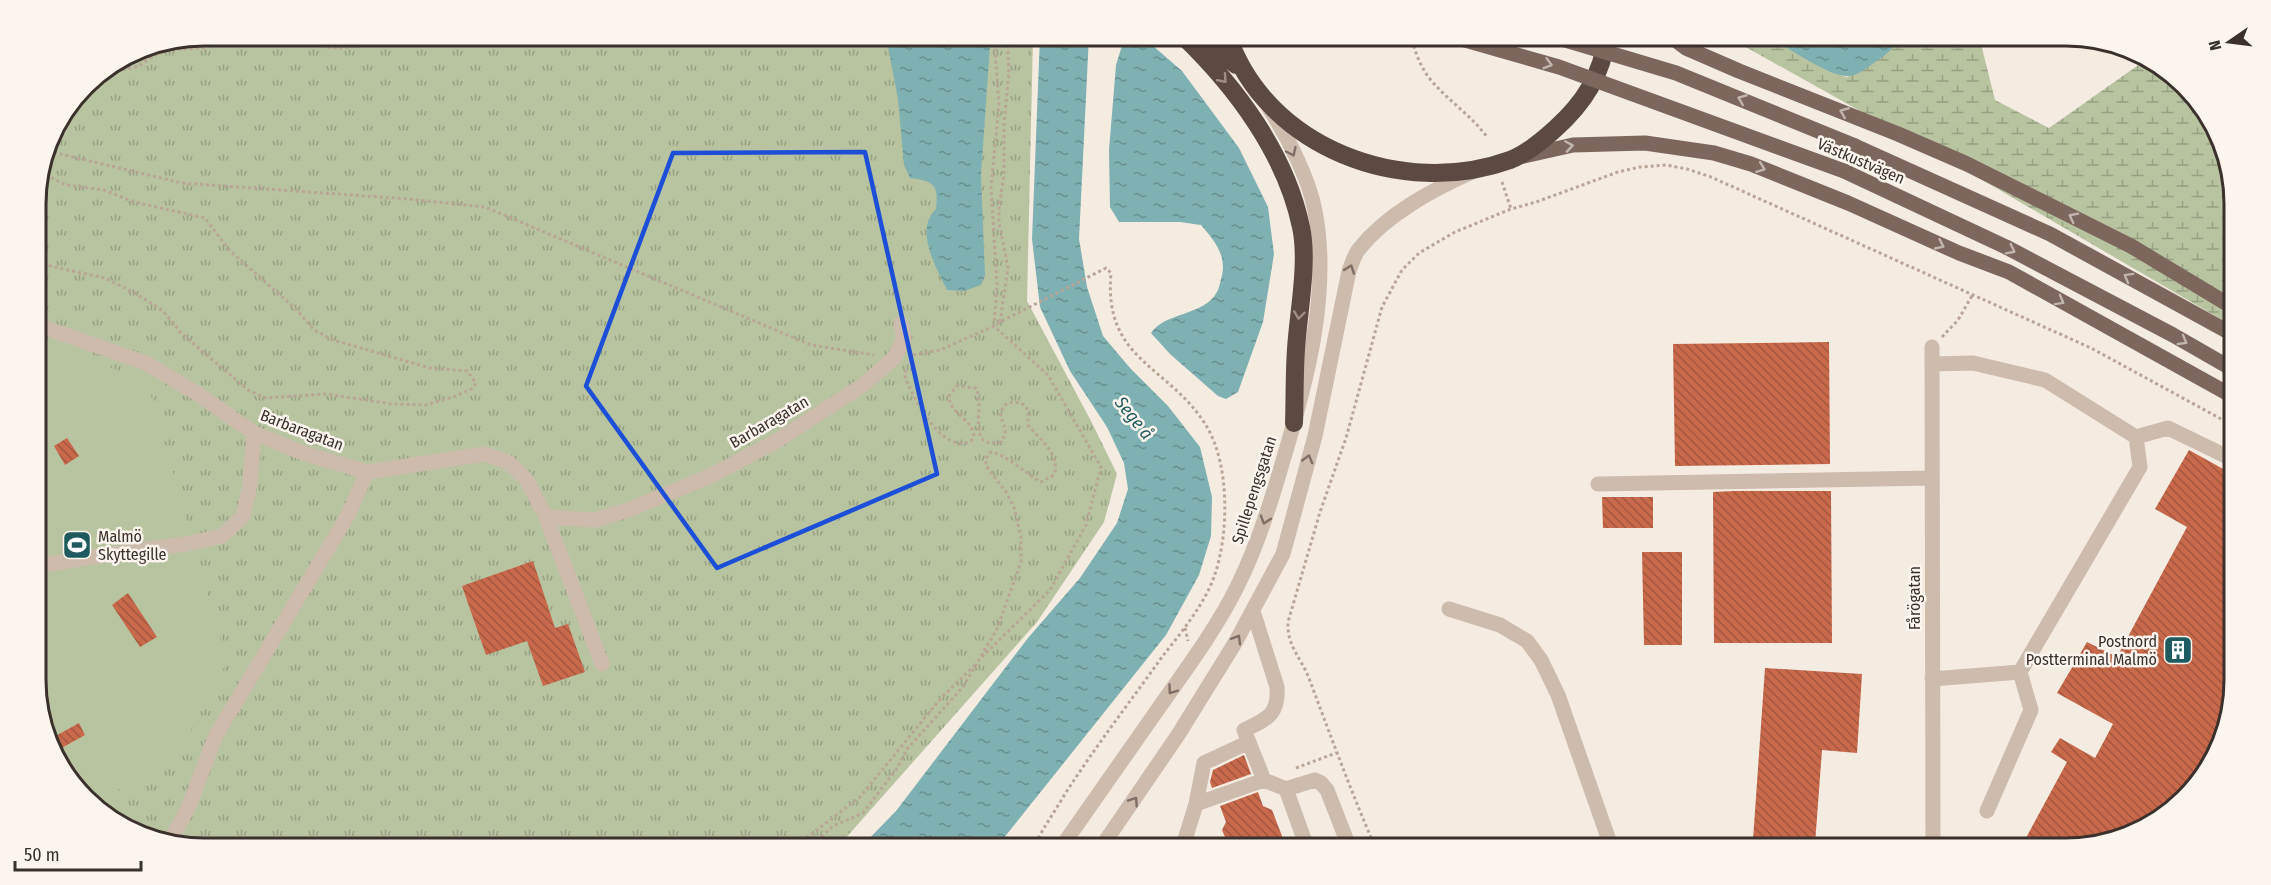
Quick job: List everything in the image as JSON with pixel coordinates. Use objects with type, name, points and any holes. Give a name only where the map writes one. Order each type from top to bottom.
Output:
[{"type":"highway","points":[[1193,47],[1231,88],[1263,134],[1288,185],[1302,229],[1303,285],[1296,339],[1294,423]]},
{"type":"highway","points":[[1213,47],[1245,74]]},
{"type":"highway","points":[[1233,47],[1245,74],[1264,101],[1292,124],[1320,142],[1347,157],[1369,165],[1405,172],[1441,173],[1477,169],[1513,159],[1544,139],[1580,104],[1595,81],[1605,47]]},
{"type":"main road","name":"Västkustvägen","points":[[1489,47],[1559,67],[1844,171],[2006,247],[2224,364]]},
{"type":"main road","name":"Västkustvägen","points":[[1589,47],[1676,73],[1855,146],[2050,234],[2224,330]]},
{"type":"main road","points":[[1685,47],[1967,164],[2131,246],[2224,302]]},
{"type":"main road","points":[[1513,159],[1573,145],[1645,143],[1714,153],[1751,164],[2009,272],[2224,391]]},
{"type":"street","name":"Spillepengsgatan","points":[[1068,838],[1192,663],[1237,588],[1263,529],[1294,423],[1314,336],[1321,267],[1319,236],[1315,208],[1304,178],[1278,122],[1264,101]]},
{"type":"street","points":[[1108,838],[1178,735],[1253,611],[1283,554],[1315,436],[1349,271],[1358,251],[1382,226],[1402,211],[1457,178],[1477,169]]},
{"type":"street","points":[[894,358],[904,339],[901,323]]},
{"type":"street","name":"Barbaragatan","points":[[47,328],[146,363],[198,394],[254,433],[303,453],[368,472],[485,454],[508,462],[526,479],[546,517],[602,664]]},
{"type":"street","name":"Fårögatan","points":[[1932,347],[1933,838]]},
{"type":"street","name":"Barbaragatan","points":[[546,517],[595,520],[631,509],[710,476],[775,442],[863,385],[894,358]]},
{"type":"street","points":[[1932,364],[1973,363],[2045,380],[2136,437],[2168,428],[2224,455]]},
{"type":"street","points":[[47,564],[186,544],[222,536],[243,516],[250,485],[254,433]]},
{"type":"street","points":[[1987,811],[2031,710],[2020,672],[2140,467],[2136,437]]},
{"type":"street","points":[[174,835],[189,806],[216,735],[348,515],[368,472]]},
{"type":"street","points":[[1598,484],[1932,477]]},
{"type":"street","points":[[1449,609],[1500,626],[1527,641],[1541,660],[1558,695],[1608,838]]},
{"type":"street","points":[[1185,838],[1196,804],[1204,764],[1247,736],[1270,715],[1276,706],[1276,687],[1253,611]]},
{"type":"street","points":[[1932,679],[2020,672]]},
{"type":"street","points":[[1247,736],[1264,780]]},
{"type":"street","points":[[1196,804],[1264,780],[1286,789],[1315,780],[1327,790],[1346,838]]},
{"type":"street","points":[[1286,789],[1304,838]]},
{"type":"path","points":[[176,50],[207,47]]},
{"type":"path","points":[[325,47],[351,47]]},
{"type":"path","points":[[994,326],[997,284],[991,188],[999,104],[995,47]]},
{"type":"path","points":[[1000,321],[1008,268],[999,222],[1004,176],[1004,124],[1009,71],[1008,47]]},
{"type":"path","points":[[1414,47],[1420,63],[1430,79],[1476,122],[1487,137]]},
{"type":"path","points":[[123,70],[139,66],[160,53]]},
{"type":"path","points":[[56,153],[182,183],[408,199],[485,207],[811,345],[894,358]]},
{"type":"path","points":[[1371,838],[1336,753],[1310,680],[1288,637],[1288,622],[1320,512],[1346,438],[1382,307],[1402,270],[1419,253],[1455,232],[1511,209],[1618,172],[1666,165],[1687,169],[1711,177],[2091,348],[2224,421]]},
{"type":"path","points":[[47,265],[105,278],[135,293],[163,311],[182,334],[248,390],[265,398],[326,394],[392,405],[426,405],[456,396],[472,388],[476,383],[467,371],[430,368],[333,340],[314,330],[296,309],[230,251],[205,218],[134,202],[104,190],[66,185],[50,177]]},
{"type":"path","points":[[1502,182],[1511,209]]},
{"type":"path","points":[[820,838],[833,826],[863,813],[898,767],[907,749],[963,687],[997,629],[1021,562],[1021,537],[1014,507],[1006,492],[986,466],[986,458],[991,452],[998,453],[1041,482],[1054,475],[1056,468],[1054,454],[1028,425],[1029,411],[1025,404],[1006,403],[1000,412],[1001,421],[1006,428],[1006,435],[1001,442],[992,444],[983,440],[979,433],[980,396],[976,388],[957,386],[949,396],[949,404],[967,419],[974,434],[971,441],[964,445],[955,443],[936,429],[912,395],[904,374],[912,355],[940,350],[994,326],[1106,268],[1111,273],[1111,311],[1121,338],[1185,400],[1207,427],[1218,453],[1224,478],[1224,532],[1214,578],[1185,628],[1079,773],[1038,838]]},
{"type":"path","points":[[1932,347],[1958,320],[1974,294]]},
{"type":"path","points":[[806,838],[860,797],[941,698],[1050,590],[1086,525],[1101,467],[1048,375],[994,326]]},
{"type":"path","points":[[1264,780],[1336,753]]},
{"type":"highlighted area","points":[[865,152],[937,474],[717,568],[586,386],[673,153]]},
{"type":"green space","points":[[1033,47],[1027,301],[1117,474],[1104,522],[1037,622],[846,838],[205,838],[174,835],[135,822],[100,799],[73,768],[55,731],[48,701],[47,195],[52,164],[63,135],[79,108],[100,86],[117,73],[154,55],[184,48]]},
{"type":"green space","points":[[1746,47],[1787,47],[1828,70],[1847,77],[1891,47],[1982,47],[1995,100],[2049,128],[2139,65],[2154,73],[2185,100],[2198,117],[2219,164],[2224,205],[2224,321],[1953,163]]},
{"type":"green space","points":[[47,344],[147,381],[227,662],[179,752],[102,800],[73,768],[55,731],[48,701],[47,680]]},
{"type":"water","points":[[888,47],[990,47],[981,175],[985,275],[981,285],[964,291],[947,290],[933,260],[927,238],[927,227],[936,209],[937,194],[930,183],[910,178],[904,165],[898,99]]},
{"type":"water","name":"Sege å","points":[[1040,47],[1088,47],[1079,239],[1087,287],[1103,336],[1130,368],[1168,406],[1200,447],[1212,497],[1211,536],[1199,575],[1166,635],[1004,838],[870,838],[896,811],[1028,638],[1080,578],[1117,523],[1128,489],[1124,463],[1107,427],[1070,371],[1040,307],[1032,239]]},
{"type":"water","points":[[1122,47],[1154,47],[1182,71],[1239,148],[1268,207],[1274,254],[1263,322],[1238,392],[1226,399],[1218,396],[1170,354],[1151,333],[1165,321],[1203,306],[1211,300],[1219,286],[1223,264],[1219,250],[1201,225],[1180,222],[1119,222],[1110,207],[1109,150],[1116,65]]},
{"type":"water","points":[[1786,47],[1893,47],[1861,72],[1846,76],[1828,71]]},
{"type":"building","points":[[1829,342],[1830,464],[1675,466],[1673,344]]},
{"type":"building","points":[[67,438],[79,456],[65,465],[54,446]]},
{"type":"building","name":"Postnord Postterminal Malmö","points":[[2189,450],[2224,469],[2224,680],[2223,701],[2216,731],[2192,777],[2163,806],[2145,817],[2117,830],[2097,835],[2076,838],[2026,838],[2067,762],[2051,752],[2060,738],[2095,758],[2113,724],[2057,693],[2087,642],[2117,657],[2187,527],[2155,509]]},
{"type":"building","points":[[1831,491],[1832,643],[1714,643],[1713,492]]},
{"type":"building","points":[[1602,497],[1653,497],[1653,528],[1603,528]]},
{"type":"building","points":[[1642,552],[1682,552],[1682,645],[1644,645]]},
{"type":"building","points":[[533,561],[555,628],[568,624],[585,672],[543,686],[527,641],[486,655],[462,586]]},
{"type":"building","points":[[128,593],[157,637],[140,647],[112,605]]},
{"type":"building","points":[[1765,668],[1862,674],[1857,753],[1822,750],[1815,838],[1753,838]]},
{"type":"building","points":[[79,723],[85,735],[62,748],[57,735]]},
{"type":"building","points":[[1244,755],[1251,774],[1212,788],[1210,782],[1213,770]]},
{"type":"building","points":[[1258,792],[1263,806],[1272,810],[1283,838],[1225,838],[1222,830],[1226,822],[1220,806]]},
{"type":"place","name":"Malmö Skyttegille","points":[[77,545]]},
{"type":"place","name":"Postnord Postterminal Malmö","points":[[2178,650]]}]
